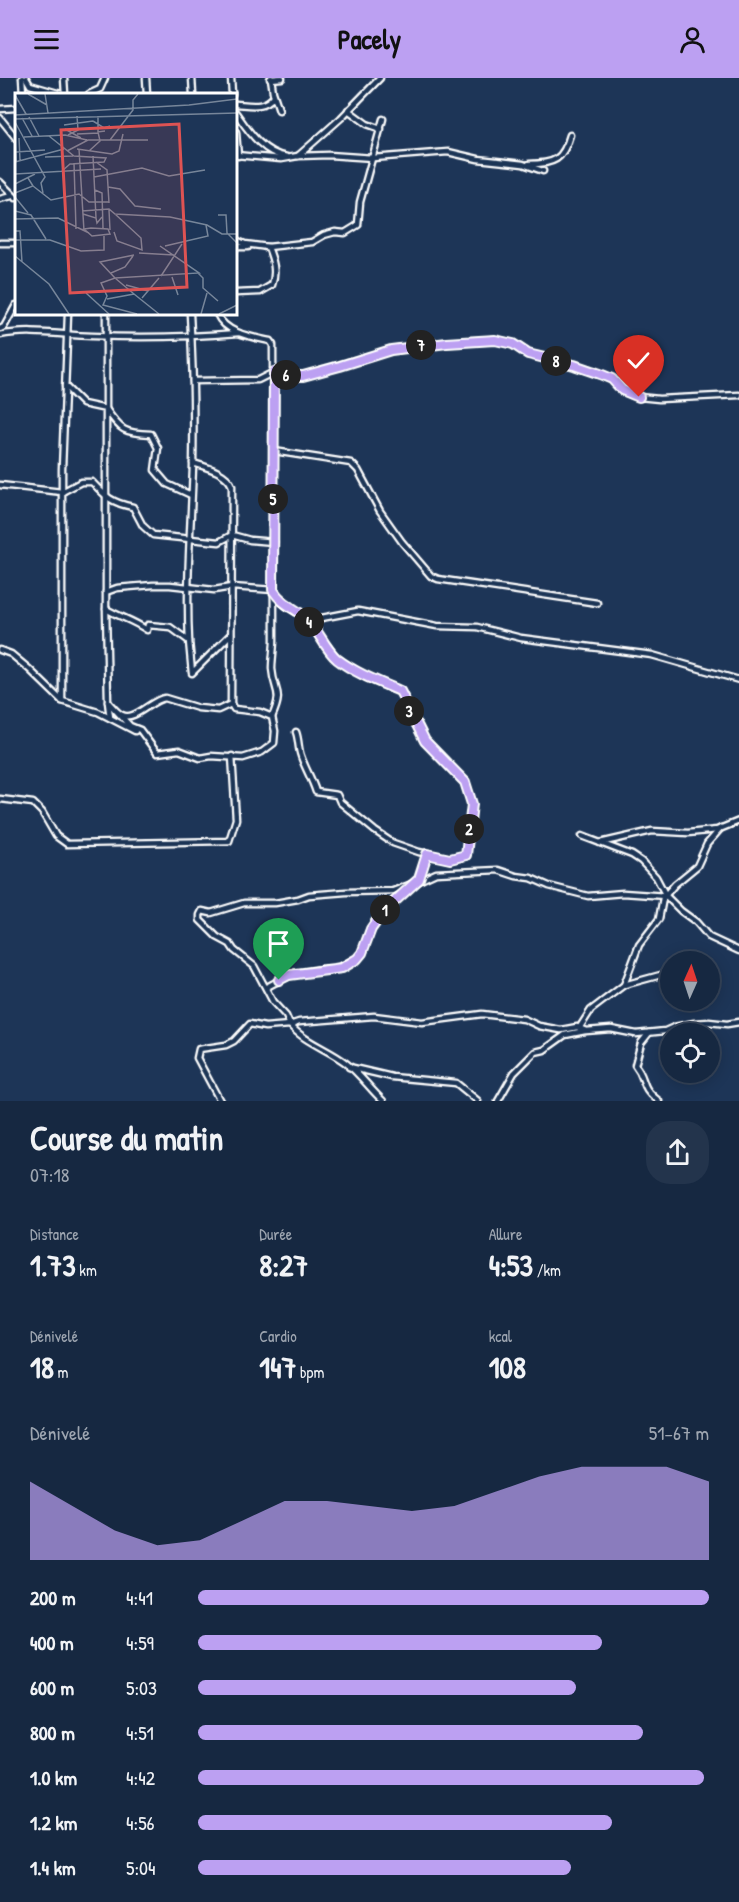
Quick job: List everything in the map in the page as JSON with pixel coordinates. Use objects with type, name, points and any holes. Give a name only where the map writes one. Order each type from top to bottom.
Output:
[{"type":"street","points":[[23,93],[24,78]]},
{"type":"street","points":[[24,78],[30,86],[59,93]]},
{"type":"street","points":[[63,93],[64,78]]},
{"type":"street","points":[[91,93],[100,89],[105,78]]},
{"type":"street","points":[[146,78],[147,93]]},
{"type":"street","points":[[192,78],[193,93]]},
{"type":"street","points":[[231,78],[232,93]]},
{"type":"street","points":[[279,110],[271,78],[282,78]]},
{"type":"street","points":[[298,156],[380,78]]},
{"type":"street","points":[[237,104],[263,105],[274,96]]},
{"type":"street","points":[[0,109],[15,108]]},
{"type":"street","points":[[348,110],[367,124],[381,129]]},
{"type":"street","points":[[237,114],[252,135],[264,146],[281,156],[291,157]]},
{"type":"street","points":[[0,118],[15,137]]},
{"type":"street","points":[[237,247],[268,247],[312,242],[335,232],[345,233],[358,225],[360,202],[384,119]]},
{"type":"street","points":[[237,156],[280,159],[298,156],[373,158],[448,152],[478,159],[546,164],[556,159],[565,150],[570,135]]},
{"type":"street","points":[[523,164],[543,171]]},
{"type":"street","points":[[0,182],[14,197]]},
{"type":"street","points":[[0,199],[14,197]]},
{"type":"street","points":[[237,240],[245,244],[268,247]]},
{"type":"street","points":[[237,293],[260,292],[272,285],[275,272],[268,247]]},
{"type":"street","points":[[0,329],[4,327],[15,307]]},
{"type":"street","points":[[62,701],[62,492],[68,315]]},
{"type":"street","points":[[106,315],[106,609],[110,718]]},
{"type":"street","points":[[190,315],[193,463],[189,540],[189,641],[192,673],[231,634]]},
{"type":"street","points":[[108,702],[130,726],[140,730],[157,753],[179,750],[200,758],[232,756],[243,758],[262,752],[274,743],[275,731],[272,717],[277,706],[279,692],[272,670],[274,372],[272,342],[239,333],[225,325],[217,315]]},
{"type":"street","points":[[0,335],[16,332],[106,337],[239,333]]},
{"type":"street","points":[[193,381],[258,380],[274,372],[303,376],[391,350],[495,340],[513,344],[528,354],[600,374],[612,379],[622,390],[639,397],[659,399],[739,395]]},
{"type":"street","points":[[65,386],[83,404],[106,409],[118,428],[128,433],[151,434],[158,448],[155,470],[167,483],[192,495]]},
{"type":"street","points":[[274,451],[351,463],[358,470],[380,511],[402,542],[431,576],[438,579],[597,603]]},
{"type":"street","points":[[193,463],[217,472],[230,481],[233,492],[231,704],[234,709],[260,712],[272,717]]},
{"type":"street","points":[[0,485],[62,492],[81,482],[92,482],[117,504],[133,507],[143,526],[153,535],[219,542],[232,535],[250,540],[274,542]]},
{"type":"street","points":[[106,592],[133,586],[214,590],[232,587],[273,590]]},
{"type":"street","points":[[273,590],[280,601],[311,620],[358,611],[437,626],[484,628],[521,638],[652,655],[739,680]]},
{"type":"street","points":[[106,609],[147,630],[148,625],[170,627],[189,641]]},
{"type":"street","points":[[297,732],[301,756],[312,776],[316,792],[337,795],[340,802],[393,843],[450,859],[466,855],[472,804],[465,782],[425,741],[400,691],[366,677],[336,658],[304,617]]},
{"type":"street","points":[[0,650],[12,654],[62,701],[98,711],[143,735]]},
{"type":"street","points":[[108,702],[124,717],[130,717],[157,699],[165,698],[198,708],[218,710],[231,704]]},
{"type":"street","points":[[0,799],[33,803],[42,812],[56,836],[67,843],[229,841],[236,819],[232,756]]},
{"type":"street","points":[[600,843],[652,831],[688,833],[721,828],[739,821]]},
{"type":"street","points":[[624,985],[639,945],[659,919],[663,898],[675,884],[697,866],[707,844],[721,828]]},
{"type":"street","points":[[582,836],[641,861],[656,877],[666,896],[709,937],[739,951]]},
{"type":"street","points":[[419,879],[427,854]]},
{"type":"street","points":[[267,987],[289,975],[342,968],[357,959],[362,953],[371,929],[383,912],[419,879],[443,872],[498,870],[588,896],[623,893],[666,896]]},
{"type":"street","points":[[383,1101],[349,1066],[315,1042],[297,1034],[286,1016],[273,1002],[254,966],[230,944],[217,937],[200,920],[200,915],[202,911],[211,912],[244,903],[275,903],[309,895],[346,892],[393,891],[412,884]]},
{"type":"street","points":[[580,1028],[591,1010],[624,985],[660,975]]},
{"type":"street","points":[[220,1101],[197,1058],[199,1049],[226,1045],[234,1041],[250,1024],[265,1027],[374,1016],[422,1022],[482,1014],[524,1019],[539,1026],[561,1030],[580,1028],[586,1031]]},
{"type":"street","points":[[498,1101],[514,1073],[535,1052],[544,1050],[565,1035],[611,1029],[636,1034],[665,1031],[685,1024],[739,1022]]},
{"type":"street","points":[[649,1033],[641,1043],[635,1065],[641,1072],[645,1089],[659,1101]]},
{"type":"street","points":[[349,1066],[392,1077],[456,1083],[478,1101]]},
{"type":"route","points":[[279,980],[289,975],[342,968],[357,959],[362,953],[371,929],[383,912],[419,879],[427,854],[450,859],[466,855],[472,804],[465,782],[425,741],[400,691],[366,677],[336,658],[312,624],[280,601],[273,590],[274,372],[303,376],[391,350],[474,340],[495,340],[513,344],[528,354],[600,374],[612,379],[622,390],[639,397]]}]
